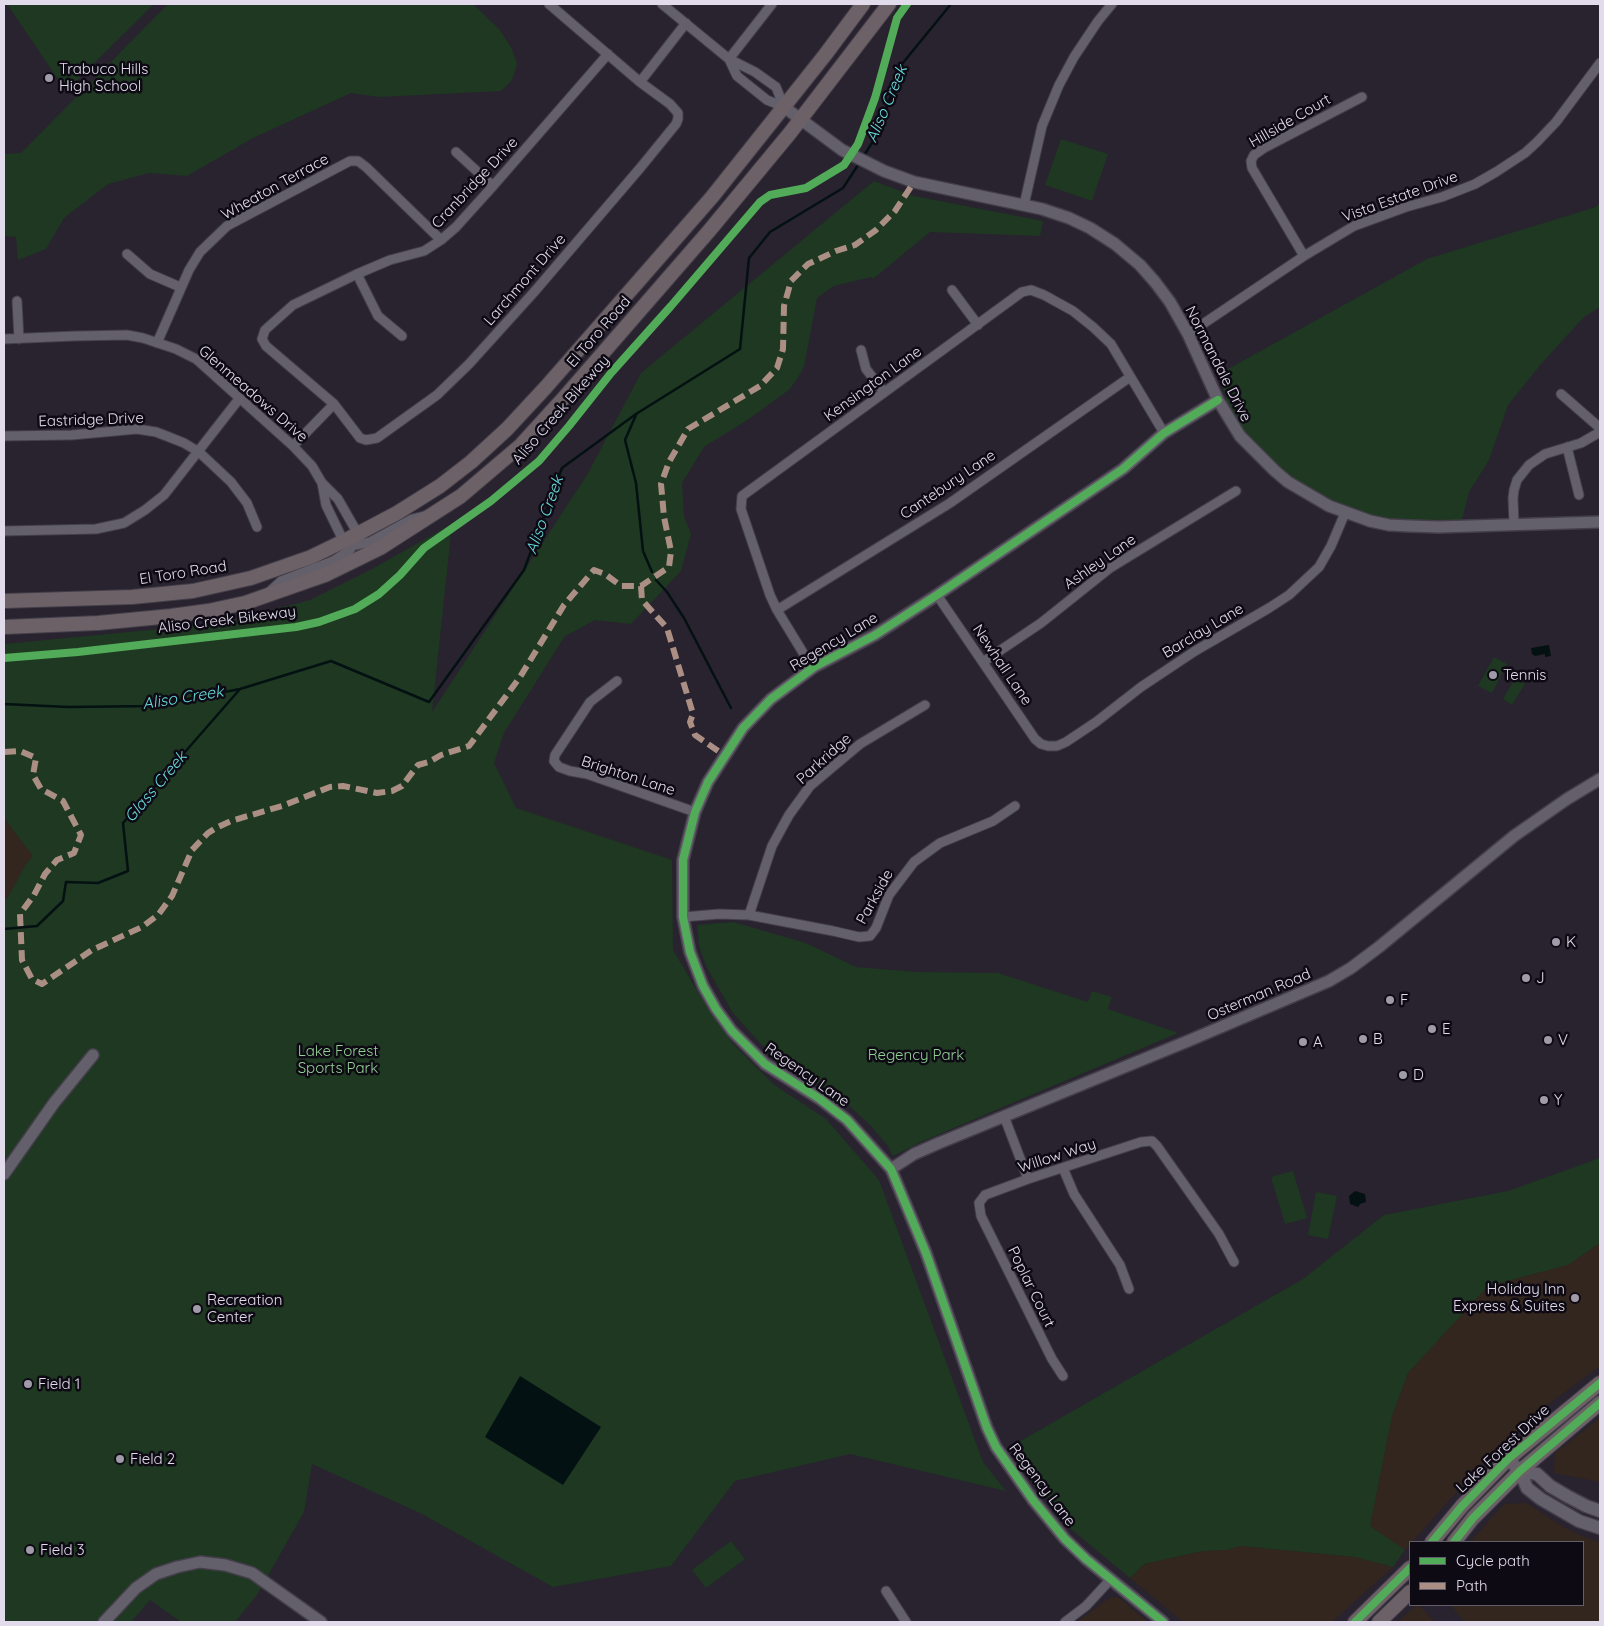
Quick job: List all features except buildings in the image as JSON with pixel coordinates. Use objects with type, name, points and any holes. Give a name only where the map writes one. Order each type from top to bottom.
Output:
[{"type":"main road","name":"El Toro Road","points":[[4,601],[132,597],[193,591],[251,578],[311,557],[352,539],[397,514],[440,486],[471,462],[506,430],[712,197],[863,4]]},
{"type":"main road","name":"El Toro Road","points":[[4,627],[98,623],[208,612],[263,597],[325,575],[380,548],[461,496],[521,445],[562,400],[709,231],[801,119],[889,4]]},
{"type":"main road","name":"Lake Forest Drive","points":[[1433,1541],[1462,1506],[1508,1459],[1600,1383]]},
{"type":"main road","name":"Lake Forest Drive","points":[[1455,1541],[1473,1518],[1520,1471],[1600,1403]]},
{"type":"main road","points":[[1508,1459],[1520,1471],[1527,1488],[1541,1499],[1579,1521],[1600,1528]]},
{"type":"main road","points":[[1520,1471],[1537,1474],[1559,1491],[1586,1506],[1600,1511]]},
{"type":"main road","points":[[1355,1622],[1409,1569]]},
{"type":"main road","points":[[1379,1622],[1409,1593]]},
{"type":"street","points":[[549,4],[640,82],[686,23]]},
{"type":"street","name":"Normandale Drive","points":[[662,4],[729,59],[755,72],[776,87],[784,107]]},
{"type":"street","points":[[729,59],[772,4]]},
{"type":"street","points":[[1024,205],[1042,126],[1058,85],[1078,49],[1098,20],[1112,4]]},
{"type":"street","name":"Cranbridge Drive","points":[[334,404],[266,346],[262,339],[265,330],[293,305],[390,260],[424,251],[441,240],[456,227],[493,186],[608,54]]},
{"type":"street","name":"Normandale Drive","points":[[729,59],[737,76],[767,100],[784,107],[842,150],[884,171],[914,182],[1042,209],[1076,222],[1103,236],[1124,251],[1155,282],[1177,313],[1218,400],[1240,436],[1275,471],[1310,496],[1345,513],[1389,524],[1409,526],[1439,527],[1600,522]]},
{"type":"street","name":"Vista Estate Drive","points":[[1188,334],[1304,256],[1354,226],[1476,184],[1525,153],[1556,122],[1600,63]]},
{"type":"street","name":"Larchmont Drive","points":[[334,404],[360,438],[366,440],[377,438],[437,394],[469,364],[642,167],[676,124],[678,113],[670,104],[640,82]]},
{"type":"street","name":"Hillside Court","points":[[1304,256],[1252,168],[1251,161],[1254,155],[1264,148],[1362,97]]},
{"type":"street","points":[[456,152],[493,186]]},
{"type":"street","name":"Wheaton Terrace","points":[[158,343],[189,270],[200,252],[227,226],[350,162],[358,162],[366,167],[441,240]]},
{"type":"street","points":[[127,254],[150,274],[180,288]]},
{"type":"street","points":[[357,274],[378,316],[402,336]]},
{"type":"street","points":[[952,290],[978,325]]},
{"type":"street","name":"Kensington Lane","points":[[776,610],[741,509],[741,499],[744,493],[779,470],[1022,292],[1031,290],[1044,295],[1073,311],[1094,327],[1111,344],[1130,377]]},
{"type":"street","points":[[18,301],[19,339]]},
{"type":"street","name":"Glenmeadows Drive","points":[[4,339],[127,335],[143,338],[176,349],[196,359],[293,446],[312,466],[322,483],[338,499],[352,539],[342,538],[326,505],[322,483]]},
{"type":"street","points":[[861,350],[866,369],[884,392]]},
{"type":"street","points":[[1130,377],[1164,433]]},
{"type":"street","name":"Cantebury Lane","points":[[776,610],[950,502],[1130,377]]},
{"type":"street","points":[[1561,394],[1600,428]]},
{"type":"street","points":[[4,531],[96,529],[124,523],[164,495],[239,398]]},
{"type":"street","name":"Regency Lane","points":[[1163,1622],[1075,1549],[1047,1519],[996,1447],[987,1428],[926,1254],[890,1169],[847,1120],[820,1099],[765,1064],[732,1032],[716,1010],[703,986],[690,952],[683,917],[682,860],[695,812],[708,782],[743,728],[771,699],[814,667],[875,635],[937,594],[1123,469],[1164,433],[1218,400]]},
{"type":"street","points":[[293,446],[334,404]]},
{"type":"street","name":"Eastridge Drive","points":[[4,436],[72,435],[137,429],[156,432],[184,443],[199,452],[231,482],[247,503],[257,527]]},
{"type":"street","points":[[1514,524],[1514,490],[1517,480],[1523,471],[1545,454],[1588,441],[1600,432]]},
{"type":"street","points":[[1567,447],[1579,495]]},
{"type":"street","name":"Ashley Lane","points":[[984,662],[1041,623],[1110,568],[1236,490]]},
{"type":"street","points":[[352,539],[356,545],[370,542],[412,519],[435,513]]},
{"type":"street","name":"Barclay Lane","points":[[1048,746],[1057,746],[1066,742],[1174,664],[1289,594],[1319,567],[1331,546],[1345,513]]},
{"type":"street","name":"El Toro Road","points":[[263,597],[281,581],[333,561],[350,550],[352,539]]},
{"type":"street","name":"Newhall Lane","points":[[937,594],[1035,739],[1048,746]]},
{"type":"street","points":[[776,610],[814,667]]},
{"type":"street","name":"Brighton Lane","points":[[616,681],[590,702],[555,754],[554,762],[559,767],[570,771],[587,774],[695,812]]},
{"type":"street","name":"Parkridge","points":[[749,915],[772,846],[789,815],[810,786],[860,744],[924,705]]},
{"type":"street","name":"Osterman Road","points":[[890,1169],[914,1154],[1329,981],[1351,968],[1379,947],[1527,826],[1567,799],[1600,780]]},
{"type":"street","name":"Parkside","points":[[683,917],[719,914],[749,915],[833,930],[858,937],[870,936],[876,928],[889,895],[914,862],[940,843],[993,821],[1015,806]]},
{"type":"street","points":[[4,1174],[54,1102],[93,1055]]},
{"type":"street","points":[[1004,1116],[1028,1179]]},
{"type":"street","name":"Willow Way","points":[[979,1208],[979,1203],[985,1195],[1140,1142],[1152,1141],[1158,1146],[1219,1234],[1234,1262]]},
{"type":"street","points":[[1063,1168],[1074,1194],[1120,1264],[1129,1289]]},
{"type":"street","name":"Poplar Court","points":[[979,1208],[981,1216],[1048,1350],[1063,1376]]},
{"type":"street","points":[[104,1622],[136,1588],[156,1574],[177,1566],[200,1562],[225,1565],[252,1573],[321,1622]]},
{"type":"street","points":[[1065,1622],[1086,1606],[1111,1579]]},
{"type":"street","points":[[886,1591],[906,1622]]},
{"type":"shaded area","points":[[1549,645],[1551,656],[1545,657],[1545,654],[1535,656],[1532,654],[1531,648]]},
{"type":"shaded area","points":[[4,818],[33,856],[26,864],[8,897],[4,900]]},
{"type":"shaded area","points":[[1355,1191],[1365,1194],[1366,1202],[1358,1207],[1350,1204],[1349,1196]]},
{"type":"shaded area","points":[[1600,1243],[1600,1366],[1534,1415],[1477,1469],[1413,1541],[1409,1541],[1409,1546],[1405,1550],[1370,1527],[1392,1416],[1408,1373],[1488,1286],[1568,1265]]},
{"type":"shaded area","points":[[520,1376],[601,1427],[563,1485],[485,1437]]},
{"type":"shaded area","points":[[1600,1418],[1600,1482],[1554,1473],[1555,1453]]},
{"type":"shaded area","points":[[1527,1503],[1563,1527],[1600,1542],[1600,1622],[1464,1622],[1452,1606],[1584,1606],[1584,1541],[1471,1541],[1504,1504]]},
{"type":"shaded area","points":[[1241,1546],[1355,1557],[1393,1567],[1332,1622],[1183,1622],[1130,1578],[1144,1564],[1203,1551],[1226,1550]]},
{"type":"shaded area","points":[[1119,1598],[1148,1622],[1077,1622],[1108,1599]]},
{"type":"shaded area","points":[[1416,1606],[1420,1606],[1435,1622],[1397,1622]]},
{"type":"green space","points":[[7,4],[154,4],[66,91]]},
{"type":"green space","points":[[168,4],[473,4],[500,30],[512,49],[517,64],[512,80],[501,91],[379,97],[351,93],[253,138],[187,176],[149,173],[108,184],[64,218],[46,249],[18,260],[16,237],[4,236],[4,154],[21,153]]},
{"type":"green space","points":[[1061,139],[1108,154],[1092,201],[1045,185]]},
{"type":"green space","name":"Lake Forest Sports Park","points":[[874,181],[914,196],[1043,221],[1040,236],[930,232],[873,279],[871,277],[834,286],[817,298],[804,367],[789,390],[749,419],[704,447],[682,483],[684,516],[691,534],[681,571],[631,624],[595,620],[565,636],[504,733],[494,763],[516,808],[672,860],[673,950],[708,1009],[734,1045],[773,1084],[826,1119],[879,1180],[983,1462],[1006,1491],[850,1454],[735,1481],[671,1566],[553,1587],[422,1514],[312,1464],[304,1512],[257,1595],[235,1622],[181,1622],[150,1600],[131,1622],[4,1622],[4,900],[8,897],[26,864],[33,856],[4,818],[4,644],[222,623],[310,600],[370,570],[452,524],[432,712],[587,475],[641,373]]},
{"type":"green space","points":[[1600,203],[1600,307],[1584,317],[1541,364],[1508,405],[1489,460],[1469,492],[1459,526],[1360,518],[1288,482],[1235,429],[1219,374],[1427,259],[1596,207]]},
{"type":"green space","name":"Tennis","points":[[1494,657],[1507,664],[1492,693],[1478,686]]},
{"type":"green space","points":[[1515,678],[1525,684],[1512,705],[1503,699]]},
{"type":"green space","name":"Regency Park","points":[[733,922],[806,943],[856,967],[917,972],[998,973],[1088,1002],[1092,991],[1112,997],[1108,1009],[1178,1033],[923,1141],[893,1156],[888,1146],[871,1126],[840,1097],[796,1070],[761,1044],[733,1013],[706,966],[699,945],[697,925]]},
{"type":"green space","points":[[1600,1158],[1600,1243],[1568,1265],[1488,1286],[1408,1373],[1392,1416],[1370,1526],[1405,1550],[1393,1567],[1355,1557],[1241,1546],[1226,1550],[1203,1551],[1144,1564],[1130,1578],[1071,1529],[1010,1447],[1303,1279],[1384,1215],[1508,1191]]},
{"type":"green space","points":[[1293,1171],[1307,1218],[1285,1224],[1271,1177]]},
{"type":"green space","points":[[1316,1192],[1337,1196],[1328,1239],[1308,1235]]},
{"type":"green space","points":[[731,1541],[745,1559],[706,1588],[692,1570]]},
{"type":"waterway","name":"Aliso Creek","points":[[863,157],[877,135],[902,64],[951,4]]},
{"type":"waterway","name":"Aliso Creek","points":[[4,704],[68,707],[152,706],[240,689],[331,661],[429,702],[524,570],[562,468],[636,414],[740,349],[749,258],[770,232],[843,188],[860,162]]},
{"type":"waterway","points":[[636,415],[625,440],[636,483],[643,551],[652,572]]},
{"type":"waterway","points":[[656,580],[667,592],[684,618],[731,708]]},
{"type":"waterway","name":"Glass Creek","points":[[4,929],[37,926],[63,901],[66,882],[98,883],[128,871],[123,823],[240,689]]},
{"type":"marked path","points":[[4,752],[20,751],[36,758],[33,775],[41,789],[63,801],[81,835],[74,853],[57,860],[45,874],[34,895],[20,914],[22,960],[32,979],[42,984],[92,950],[142,927],[158,915],[172,896],[192,850],[208,833],[216,828],[231,821],[282,806],[330,787],[343,786],[377,793],[392,791],[402,786],[418,765],[469,746],[520,677],[564,605],[594,570],[605,574],[621,586],[641,586],[669,567],[671,551],[664,517],[661,484],[669,462],[688,429],[760,386],[777,368],[783,349],[784,306],[791,281],[808,264],[836,251],[855,245],[876,230],[895,211],[914,182]]},
{"type":"marked path","points":[[641,586],[642,600],[667,628],[693,714],[690,722],[695,735],[724,755]]},
{"type":"cycle path","name":"Aliso Creek Bikeway","points":[[4,658],[78,652],[296,627],[319,622],[355,609],[379,594],[400,575],[424,548],[491,501],[539,461],[611,373],[760,202],[770,195],[806,188],[844,165],[858,144],[875,98],[897,18],[907,4]]},
{"type":"cycle path","points":[[1163,1622],[1086,1559],[1065,1539],[1033,1500],[996,1447],[987,1428],[926,1253],[891,1169],[847,1120],[820,1099],[765,1064],[732,1031],[716,1009],[703,986],[690,952],[683,917],[683,860],[695,812],[708,782],[743,728],[771,699],[814,667],[875,635],[937,595],[1123,469],[1164,433],[1218,400]]},
{"type":"cycle path","points":[[1433,1541],[1462,1506],[1508,1459],[1600,1383]]},
{"type":"cycle path","points":[[1455,1541],[1473,1518],[1520,1471],[1600,1403]]},
{"type":"cycle path","points":[[1355,1622],[1409,1569]]},
{"type":"place","name":"Trabuco Hills High School","points":[[49,78]]},
{"type":"place","name":"Tennis","points":[[1493,675]]},
{"type":"place","name":"K","points":[[1556,942]]},
{"type":"place","name":"J","points":[[1526,978]]},
{"type":"place","name":"F","points":[[1390,1000]]},
{"type":"place","name":"E","points":[[1432,1029]]},
{"type":"place","name":"B","points":[[1363,1039]]},
{"type":"place","name":"V","points":[[1548,1040]]},
{"type":"place","name":"A","points":[[1303,1042]]},
{"type":"place","name":"D","points":[[1403,1075]]},
{"type":"place","name":"Y","points":[[1544,1100]]},
{"type":"place","name":"Holiday Inn Express & Suites","points":[[1575,1298]]},
{"type":"place","name":"Recreation Center","points":[[197,1309]]},
{"type":"place","name":"Field 1","points":[[28,1384]]},
{"type":"place","name":"Field 2","points":[[120,1459]]},
{"type":"place","name":"Field 3","points":[[30,1550]]}]
